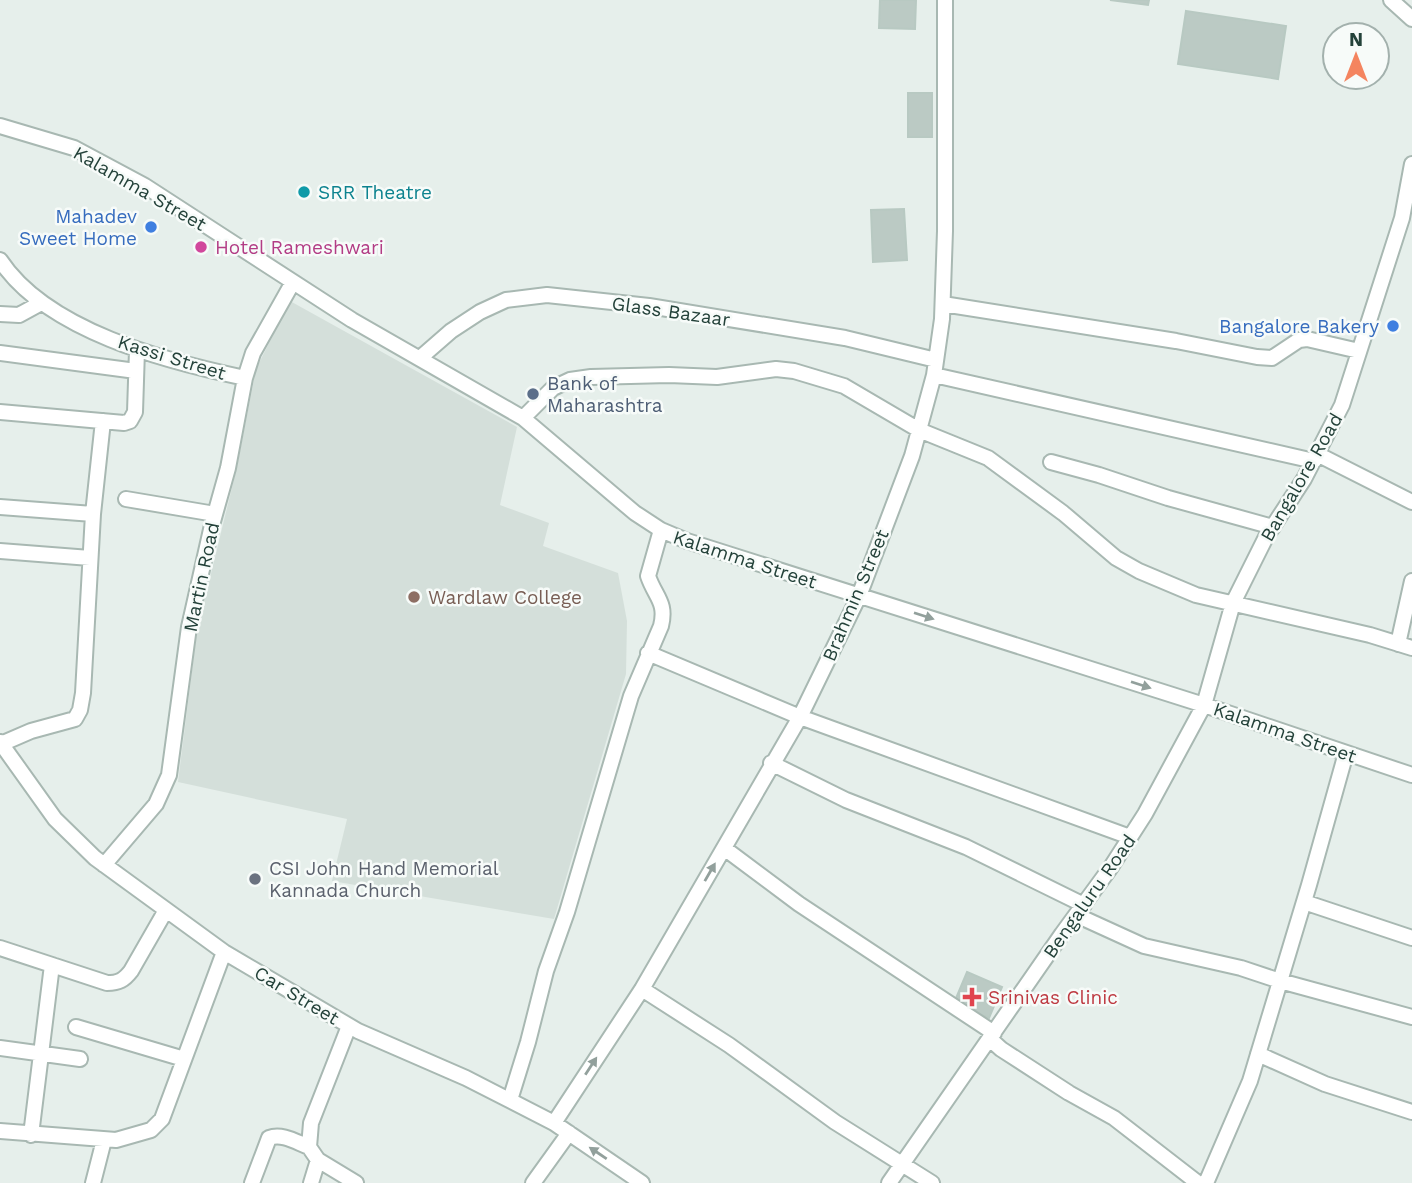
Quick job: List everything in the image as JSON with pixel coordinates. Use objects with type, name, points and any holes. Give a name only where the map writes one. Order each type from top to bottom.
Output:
[{"type":"street","name":"Brahmin Street","points":[[554,1123],[642,989],[800,717],[859,596],[904,478],[935,368],[943,304],[945,0]]},
{"type":"street","points":[[1391,0],[1412,19]]},
{"type":"street","name":"Kalamma Street","points":[[0,126],[63,144],[145,186],[352,320],[523,418],[635,513],[662,530],[687,541],[1204,705],[1412,775]]},
{"type":"street","name":"Bangalore Road","points":[[1204,705],[1233,603],[1342,405],[1407,220],[1412,164]]},
{"type":"street","name":"Kassi Street","points":[[2,265],[41,303],[71,320],[137,350],[245,378]]},
{"type":"street","name":"Martin Road","points":[[104,865],[156,804],[169,775],[189,627],[228,468],[245,378],[253,353],[293,282]]},
{"type":"street","name":"Glass Bazaar","points":[[420,358],[451,331],[480,312],[506,300],[547,295],[649,306],[845,338],[935,368],[1315,458],[1412,502]]},
{"type":"street","points":[[0,314],[19,315],[41,303]]},
{"type":"street","points":[[943,304],[1176,341],[1257,357],[1272,358],[1299,340],[1307,339],[1359,351]]},
{"type":"street","points":[[0,412],[124,423],[134,417],[137,350]]},
{"type":"street","points":[[0,353],[136,371]]},
{"type":"street","points":[[523,418],[552,388],[570,380],[604,376],[717,377],[776,369],[794,371],[844,386],[919,430],[988,458],[1063,513],[1116,558],[1139,571],[1196,595],[1405,646],[1412,582]]},
{"type":"street","points":[[0,743],[75,719],[80,709],[93,514],[103,421]]},
{"type":"street","points":[[1051,462],[1273,527]]},
{"type":"street","points":[[126,499],[215,514]]},
{"type":"street","points":[[0,507],[93,514]]},
{"type":"street","points":[[510,1100],[549,960],[567,912],[631,696],[664,614],[662,603],[648,576],[662,530]]},
{"type":"street","points":[[0,551],[90,558]]},
{"type":"street","points":[[648,653],[800,717],[1130,837]]},
{"type":"street","name":"Bengaluru Road","points":[[889,1183],[1130,837],[1204,705]]},
{"type":"street","name":"Car Street","points":[[0,743],[55,820],[104,865],[224,951],[349,1026],[466,1078],[554,1123],[642,1183]]},
{"type":"street","points":[[1206,1183],[1250,1081],[1346,753]]},
{"type":"street","points":[[771,763],[846,800],[966,847],[1144,946],[1241,968],[1412,1017]]},
{"type":"street","points":[[724,848],[799,904],[992,1036],[1001,1049],[1114,1118],[1198,1183]]},
{"type":"street","points":[[1304,902],[1412,938]]},
{"type":"street","points":[[0,948],[107,983],[124,980],[166,910]]},
{"type":"street","points":[[0,1131],[116,1140],[151,1130],[162,1119],[224,951]]},
{"type":"street","points":[[31,1135],[52,965]]},
{"type":"street","points":[[642,989],[729,1045],[835,1122],[932,1183]]},
{"type":"street","points":[[309,1147],[311,1123],[349,1026]]},
{"type":"street","points":[[76,1027],[184,1059]]},
{"type":"street","points":[[0,1048],[80,1059]]},
{"type":"street","points":[[1258,1054],[1325,1084],[1412,1112]]},
{"type":"street","points":[[533,1183],[569,1133]]},
{"type":"street","points":[[251,1183],[268,1138],[275,1136],[309,1147],[318,1160],[356,1183]]},
{"type":"street","points":[[93,1183],[104,1140]]},
{"type":"street","points":[[311,1183],[318,1160]]},
{"type":"shaded area","name":"Wardlaw College","points":[[290,301],[517,427],[500,505],[549,523],[543,546],[618,573],[627,621],[626,674],[554,919],[332,881],[347,819],[178,782],[197,631],[237,467],[256,369]]},
{"type":"building","points":[[880,0],[916,0],[915,29],[879,28]]},
{"type":"building","points":[[1110,0],[1149,0],[1148,5]]},
{"type":"building","points":[[1186,11],[1286,26],[1278,79],[1178,64]]},
{"type":"building","points":[[908,93],[932,93],[932,137],[908,137]]},
{"type":"building","points":[[904,209],[907,260],[873,262],[871,210]]},
{"type":"building","points":[[967,972],[1002,987],[989,1018],[954,1003]]},
{"type":"place","name":"SRR Theatre","points":[[304,192]]},
{"type":"place","name":"Mahadev Sweet Home","points":[[151,227]]},
{"type":"place","name":"Hotel Rameshwari","points":[[201,247]]},
{"type":"place","name":"Bangalore Bakery","points":[[1393,326]]},
{"type":"place","name":"Bank of Maharashtra","points":[[533,394]]},
{"type":"place","name":"Wardlaw College","points":[[414,597]]},
{"type":"place","name":"CSI John Hand Memorial Kannada Church","points":[[255,879]]},
{"type":"place","name":"Srinivas Clinic","points":[[972,997]]}]
